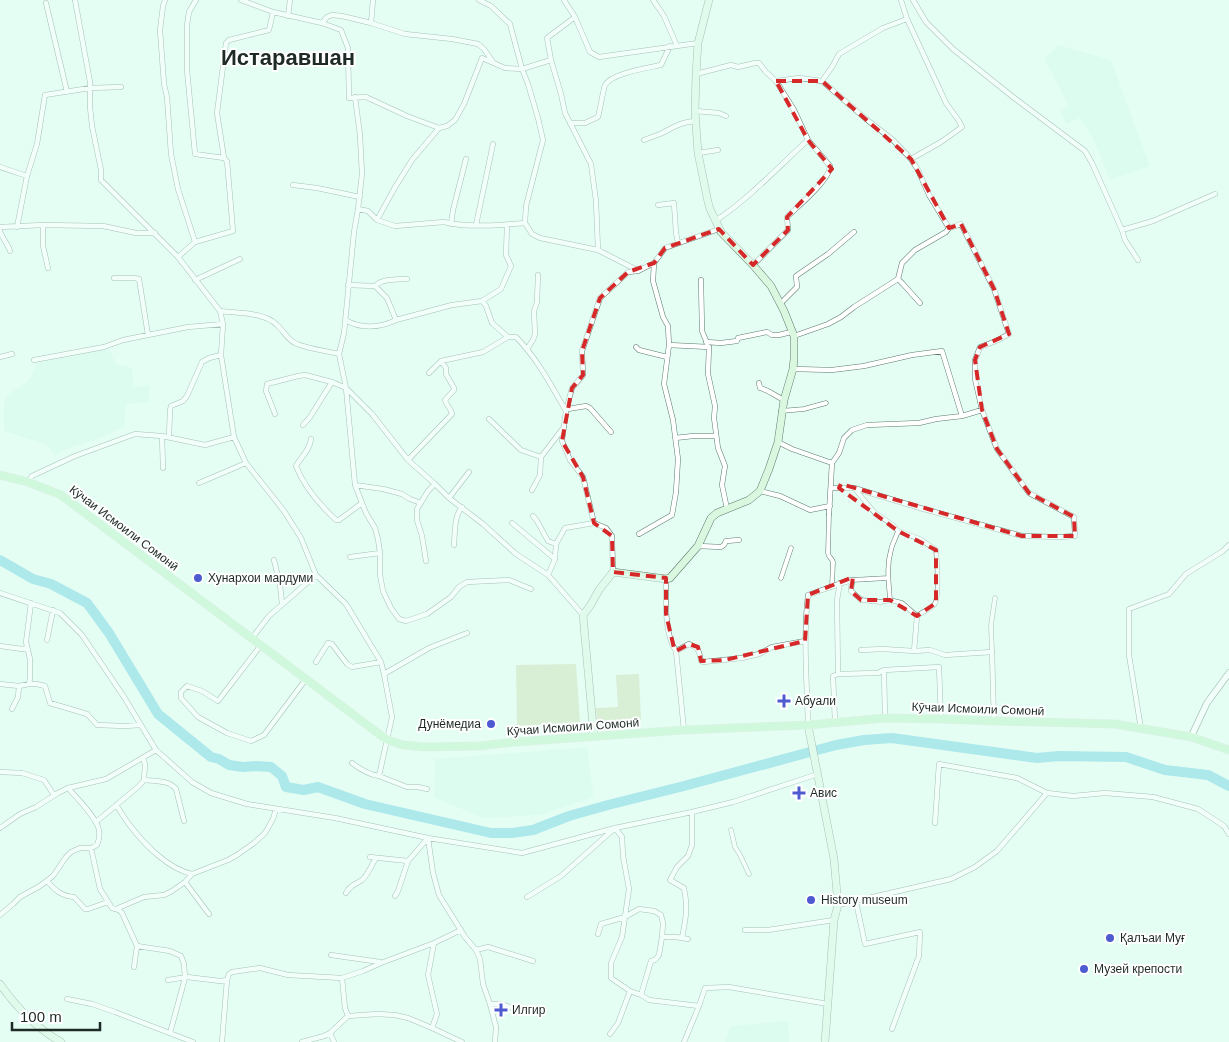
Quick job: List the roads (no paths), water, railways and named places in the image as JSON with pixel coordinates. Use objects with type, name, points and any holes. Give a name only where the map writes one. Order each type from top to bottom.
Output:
[{"type":"main road","points":[[594,737],[583,615],[613,572],[670,578],[698,546],[711,518],[717,513],[749,500],[760,491],[770,469],[778,442],[781,411],[793,369],[795,351],[793,334],[784,310],[771,286],[719,229],[708,202],[698,154],[695,111],[698,43],[709,0]]},
{"type":"main road","name":"Кӯчаи Исмоили Сомонӣ","points":[[0,475],[28,482],[61,495],[388,740],[403,745],[424,747],[470,746],[684,730],[808,728],[835,722],[886,718],[1115,724],[1191,737],[1229,750]]},
{"type":"main road","points":[[808,728],[834,860],[838,905],[834,920],[825,1042]]},
{"type":"main road","points":[[0,984],[29,1018],[61,1042]]},
{"type":"street","points":[[75,0],[90,82],[92,126],[102,180],[178,256],[220,311],[223,324],[221,356],[234,437],[246,463],[284,511],[301,538],[316,575],[346,604],[381,662],[392,718],[380,776]]},
{"type":"street","points":[[165,0],[160,30],[171,154],[178,189],[195,242]]},
{"type":"street","points":[[196,0],[190,12],[187,34],[187,70],[195,154],[224,158]]},
{"type":"street","points":[[242,0],[273,12],[322,23],[341,30],[348,48],[349,98],[366,97],[438,128],[447,126],[455,120],[464,104],[482,58],[505,68],[522,68],[551,60]]},
{"type":"street","points":[[288,16],[290,0]]},
{"type":"street","points":[[372,0],[372,23]]},
{"type":"street","points":[[479,0],[491,6],[510,24],[543,140],[526,206],[524,223],[532,234],[540,238],[598,250],[638,271]]},
{"type":"street","points":[[564,0],[575,17],[590,52],[599,57],[698,43]]},
{"type":"street","points":[[653,0],[664,16],[677,46]]},
{"type":"street","points":[[901,0],[946,103],[962,128],[911,159]]},
{"type":"street","points":[[913,0],[926,22],[954,49],[1013,97],[1085,151],[1125,240],[1138,260]]},
{"type":"street","points":[[46,2],[67,92]]},
{"type":"street","points":[[178,256],[195,242],[233,232],[227,161],[224,158],[217,113],[226,43],[229,40],[269,30],[273,12]]},
{"type":"street","points":[[322,23],[332,14],[372,23],[405,34],[478,44],[494,63]]},
{"type":"street","points":[[575,17],[547,38],[565,113],[592,164],[598,250]]},
{"type":"street","points":[[822,81],[839,54],[883,28],[908,19]]},
{"type":"street","points":[[570,124],[584,123],[598,117],[605,86],[612,78],[660,65],[670,46]]},
{"type":"street","points":[[696,74],[731,65],[738,67],[759,63],[776,81],[794,110],[808,140],[830,166],[830,171],[818,187],[787,217],[788,230],[753,265]]},
{"type":"street","points":[[776,81],[799,78],[822,81],[893,140],[911,159],[929,195],[949,228]]},
{"type":"street","points":[[17,227],[27,176],[37,144],[45,96],[90,88],[121,87]]},
{"type":"street","points":[[355,97],[360,135],[362,174],[340,354],[346,388],[355,485],[366,513],[375,528],[380,553],[380,575],[383,591],[399,619],[406,621],[426,614],[467,582],[509,580],[531,589]]},
{"type":"street","points":[[695,111],[726,116]]},
{"type":"street","points":[[644,140],[675,125],[687,121],[695,121]]},
{"type":"street","points":[[377,220],[412,160],[438,128]]},
{"type":"street","points":[[715,221],[754,190],[808,140]]},
{"type":"street","points":[[476,225],[493,144]]},
{"type":"street","points":[[698,154],[718,150]]},
{"type":"street","points":[[451,224],[466,159]]},
{"type":"street","points":[[0,167],[27,176]]},
{"type":"street","points":[[293,185],[360,197]]},
{"type":"street","points":[[1122,230],[1153,221],[1215,194]]},
{"type":"street","points":[[658,205],[674,203],[678,242]]},
{"type":"street","points":[[358,209],[368,211],[377,220],[395,226],[444,222],[476,225],[524,223]]},
{"type":"street","points":[[706,342],[737,341],[738,338],[767,332],[779,335],[793,334],[828,324],[898,279],[902,263],[915,250],[946,232],[949,228],[961,224],[994,289],[1009,334],[980,347],[975,360],[975,379],[982,410],[997,448],[1029,493],[1074,517],[1075,536],[1059,538],[1022,536],[854,488],[831,488]]},
{"type":"street","points":[[10,251],[0,229],[21,225],[103,226],[136,233],[155,233]]},
{"type":"street","points":[[43,225],[43,246],[48,268]]},
{"type":"street","points":[[345,320],[365,327],[386,325],[396,320],[452,305],[482,301],[501,289],[511,266],[506,255],[507,225]]},
{"type":"street","points":[[594,523],[583,477],[570,460],[562,441],[572,388],[584,376],[582,351],[600,298],[628,272],[638,271],[654,263],[665,248],[719,229]]},
{"type":"street","points":[[780,304],[797,287],[796,276],[828,254],[854,232]]},
{"type":"street","points":[[195,280],[240,259]]},
{"type":"street","points":[[639,534],[672,515],[676,492],[678,459],[673,420],[664,384],[669,345],[668,326],[663,317],[653,281],[654,263]]},
{"type":"street","points":[[527,349],[535,334],[534,311],[538,275]]},
{"type":"street","points":[[114,278],[139,279],[148,335]]},
{"type":"street","points":[[348,285],[375,286],[386,280],[407,279]]},
{"type":"street","points":[[898,279],[920,303]]},
{"type":"street","points":[[701,280],[702,331],[709,347],[708,374],[716,406],[714,418],[718,448],[725,466],[722,484],[727,509]]},
{"type":"street","points":[[375,286],[387,298],[396,320]]},
{"type":"street","points":[[482,301],[486,306],[492,323],[508,337]]},
{"type":"street","points":[[220,311],[261,316],[276,324],[295,343],[340,354]]},
{"type":"street","points":[[34,360],[104,347],[123,340],[188,327],[223,324]]},
{"type":"street","points":[[429,373],[441,361],[483,352],[508,337],[516,337],[527,349],[567,410]]},
{"type":"street","points":[[669,345],[709,347],[714,343]]},
{"type":"street","points":[[636,348],[667,357]]},
{"type":"street","points":[[793,369],[832,370],[864,366],[912,355],[942,351],[962,416]]},
{"type":"street","points":[[0,357],[12,354]]},
{"type":"street","points":[[169,437],[171,406],[183,402],[202,362],[209,358],[221,356]]},
{"type":"street","points":[[408,460],[452,414],[452,410],[445,400],[454,388],[441,361]]},
{"type":"street","points":[[275,414],[266,391],[267,384],[305,375],[346,388],[372,414],[408,460],[449,498],[483,524],[516,554],[548,575],[583,615]]},
{"type":"street","points":[[303,425],[332,382]]},
{"type":"street","points":[[759,383],[760,388],[784,400]]},
{"type":"street","points":[[781,411],[804,409],[826,403]]},
{"type":"street","points":[[567,410],[586,406],[611,432]]},
{"type":"street","points":[[832,587],[832,560],[828,557],[828,553],[832,463],[839,453],[844,438],[852,430],[867,425],[919,423],[962,416],[982,410]]},
{"type":"street","points":[[490,419],[521,450],[541,458]]},
{"type":"street","points":[[532,490],[540,475],[541,458],[565,426]]},
{"type":"street","points":[[28,482],[32,476],[75,456],[135,434],[169,437],[205,446],[234,437]]},
{"type":"street","points":[[162,436],[164,468]]},
{"type":"street","points":[[675,438],[716,436]]},
{"type":"street","points":[[311,439],[312,441],[308,449],[296,466],[312,494],[336,520],[339,520],[362,503]]},
{"type":"street","points":[[778,442],[832,463]]},
{"type":"street","points":[[199,483],[246,463]]},
{"type":"street","points":[[449,498],[469,472]]},
{"type":"street","points":[[426,561],[417,520],[417,510],[428,491],[435,484]]},
{"type":"street","points":[[355,485],[393,491],[422,503]]},
{"type":"street","points":[[854,488],[876,514],[893,525],[898,531],[920,539],[936,550],[938,584],[936,603],[917,616]]},
{"type":"street","points":[[760,491],[780,496],[810,510],[830,506]]},
{"type":"street","points":[[454,545],[455,525],[458,511],[462,507]]},
{"type":"street","points":[[533,516],[548,541],[556,544]]},
{"type":"street","points":[[512,523],[555,559]]},
{"type":"street","points":[[548,575],[555,559],[556,544],[565,528],[594,523],[606,528],[612,536],[613,572]]},
{"type":"street","points":[[890,600],[887,574],[891,548],[898,531]]},
{"type":"street","points":[[698,546],[721,547],[726,540],[739,540]]},
{"type":"street","points":[[1141,729],[1129,655],[1129,609],[1169,594],[1186,574],[1223,551],[1229,545]]},
{"type":"street","points":[[781,578],[791,548]]},
{"type":"street","points":[[350,557],[380,553]]},
{"type":"street","points":[[274,560],[282,604]]},
{"type":"street","points":[[252,638],[269,616],[316,575]]},
{"type":"street","points":[[808,728],[806,610],[808,595],[852,580],[888,578]]},
{"type":"street","points":[[666,579],[666,614],[669,631],[676,651],[684,730]]},
{"type":"street","points":[[852,580],[851,591],[861,600],[881,602],[890,600],[902,604],[917,616]]},
{"type":"street","points":[[838,674],[837,600],[840,583]]},
{"type":"street","points":[[0,593],[60,613],[82,635],[124,697],[156,750],[192,782],[210,793],[247,804],[335,818],[428,838],[522,854],[615,828],[733,802],[818,774]]},
{"type":"street","points":[[994,721],[991,625],[996,598]]},
{"type":"street","points":[[29,684],[30,659],[26,632],[30,603]]},
{"type":"street","points":[[47,640],[53,610]]},
{"type":"street","points":[[914,651],[917,616]]},
{"type":"street","points":[[384,674],[430,648],[467,633]]},
{"type":"street","points":[[676,651],[688,644],[695,646],[703,662],[742,658],[759,654],[772,647],[806,641]]},
{"type":"street","points":[[316,662],[328,643],[332,644],[347,664],[352,666],[381,662]]},
{"type":"street","points":[[261,645],[218,701],[202,691],[187,686],[181,692],[181,698],[198,717],[228,733],[251,742],[264,735],[306,679]]},
{"type":"street","points":[[0,646],[27,648]]},
{"type":"street","points":[[862,650],[930,650],[945,655],[992,652]]},
{"type":"street","points":[[835,722],[833,676],[838,674],[878,673],[884,670],[939,667],[940,719]]},
{"type":"street","points":[[884,670],[886,718]]},
{"type":"street","points":[[1191,737],[1207,703],[1229,673]]},
{"type":"street","points":[[0,684],[19,686],[38,684],[45,686],[50,703],[87,714],[97,724],[141,725]]},
{"type":"street","points":[[12,709],[18,697],[19,686]]},
{"type":"street","points":[[0,828],[20,814],[68,788],[106,779],[156,750]]},
{"type":"street","points":[[96,822],[144,780],[145,764],[143,758]]},
{"type":"street","points":[[352,763],[360,769],[407,787],[426,789]]},
{"type":"street","points":[[935,823],[939,764],[1018,778],[1047,793],[1073,796],[1105,793],[1153,796],[1198,809],[1224,826],[1229,834]]},
{"type":"street","points":[[0,772],[22,774],[44,780],[54,795]]},
{"type":"street","points":[[144,780],[159,781],[173,785],[176,789],[184,821]]},
{"type":"street","points":[[0,915],[20,897],[53,876],[71,852],[80,848],[91,848],[97,845],[100,838],[96,822],[68,788]]},
{"type":"street","points":[[838,905],[951,879],[975,867],[997,851],[1047,793]]},
{"type":"street","points":[[116,804],[132,828],[157,854],[170,864],[192,874]]},
{"type":"street","points":[[115,909],[144,898],[164,895],[185,882],[192,874],[228,860],[254,843],[265,833],[273,820],[276,809]]},
{"type":"street","points":[[682,938],[687,901],[684,888],[670,880],[677,867],[688,856],[692,845],[692,812]]},
{"type":"street","points":[[527,897],[561,876],[615,828]]},
{"type":"street","points":[[615,828],[622,837],[623,856],[629,889],[622,937],[612,964],[611,978],[630,991],[649,1000],[699,1006]]},
{"type":"street","points":[[730,830],[735,847],[749,874]]},
{"type":"street","points":[[395,896],[408,861],[428,838]]},
{"type":"street","points":[[428,838],[433,873],[439,895],[480,959],[483,984],[496,1027],[495,1042]]},
{"type":"street","points":[[91,848],[100,889],[112,908],[122,913],[137,946],[134,967]]},
{"type":"street","points":[[346,893],[355,883],[363,879],[373,857],[408,861]]},
{"type":"street","points":[[47,881],[54,890],[62,895],[74,897],[85,909],[108,902]]},
{"type":"street","points":[[185,882],[209,914]]},
{"type":"street","points":[[856,902],[865,944],[920,932],[919,956],[892,1028]]},
{"type":"street","points":[[598,934],[601,924],[625,917],[639,909],[654,911],[661,915],[663,923],[659,955],[655,960],[651,961],[641,995]]},
{"type":"street","points":[[745,930],[768,930],[834,920]]},
{"type":"street","points":[[222,1042],[227,980],[232,972],[260,968],[275,970],[288,975],[342,978],[434,943],[461,930]]},
{"type":"street","points":[[662,937],[688,939]]},
{"type":"street","points":[[432,1028],[437,1014],[428,975],[434,943]]},
{"type":"street","points":[[137,946],[170,951],[181,956],[184,964],[185,978],[170,1033]]},
{"type":"street","points":[[476,950],[488,947],[533,961]]},
{"type":"street","points":[[331,955],[381,963]]},
{"type":"street","points":[[168,980],[187,977],[220,981],[227,980]]},
{"type":"street","points":[[342,978],[345,1008],[348,1016]]},
{"type":"street","points":[[684,1042],[705,988],[729,987],[828,1004]]},
{"type":"street","points":[[610,1034],[618,1023],[630,991]]},
{"type":"street","points":[[67,998],[92,1004],[193,1042]]},
{"type":"street","points":[[490,1004],[501,1004],[518,1010]]},
{"type":"street","points":[[302,1042],[330,1033],[348,1016],[378,1014],[408,1018],[462,1042]]},
{"type":"street","points":[[330,1033],[334,1042]]},
{"type":"waterway","points":[[0,560],[33,579],[51,584],[87,603],[109,633],[158,714],[211,757],[229,765],[271,767],[282,776],[286,787],[304,790],[318,787],[365,804],[491,833],[533,830],[569,816],[608,805],[836,745],[892,738],[1037,758],[1059,756],[1126,757],[1165,770],[1208,775],[1229,786]]},
{"type":"place","name":"Хунархои мардуми","points":[[198,578]]},
{"type":"place","name":"Абуали","points":[[784,701]]},
{"type":"place","name":"Дунёмедиа","points":[[491,724]]},
{"type":"place","name":"Авис","points":[[799,793]]},
{"type":"place","name":"History museum","points":[[811,900]]},
{"type":"place","name":"Қалъаи Муғ","points":[[1110,938]]},
{"type":"place","name":"Музей крепости","points":[[1084,969]]},
{"type":"place","name":"Илгир","points":[[501,1010]]},
{"type":"district","name":"Истаравшан","points":[[288,57]]}]
